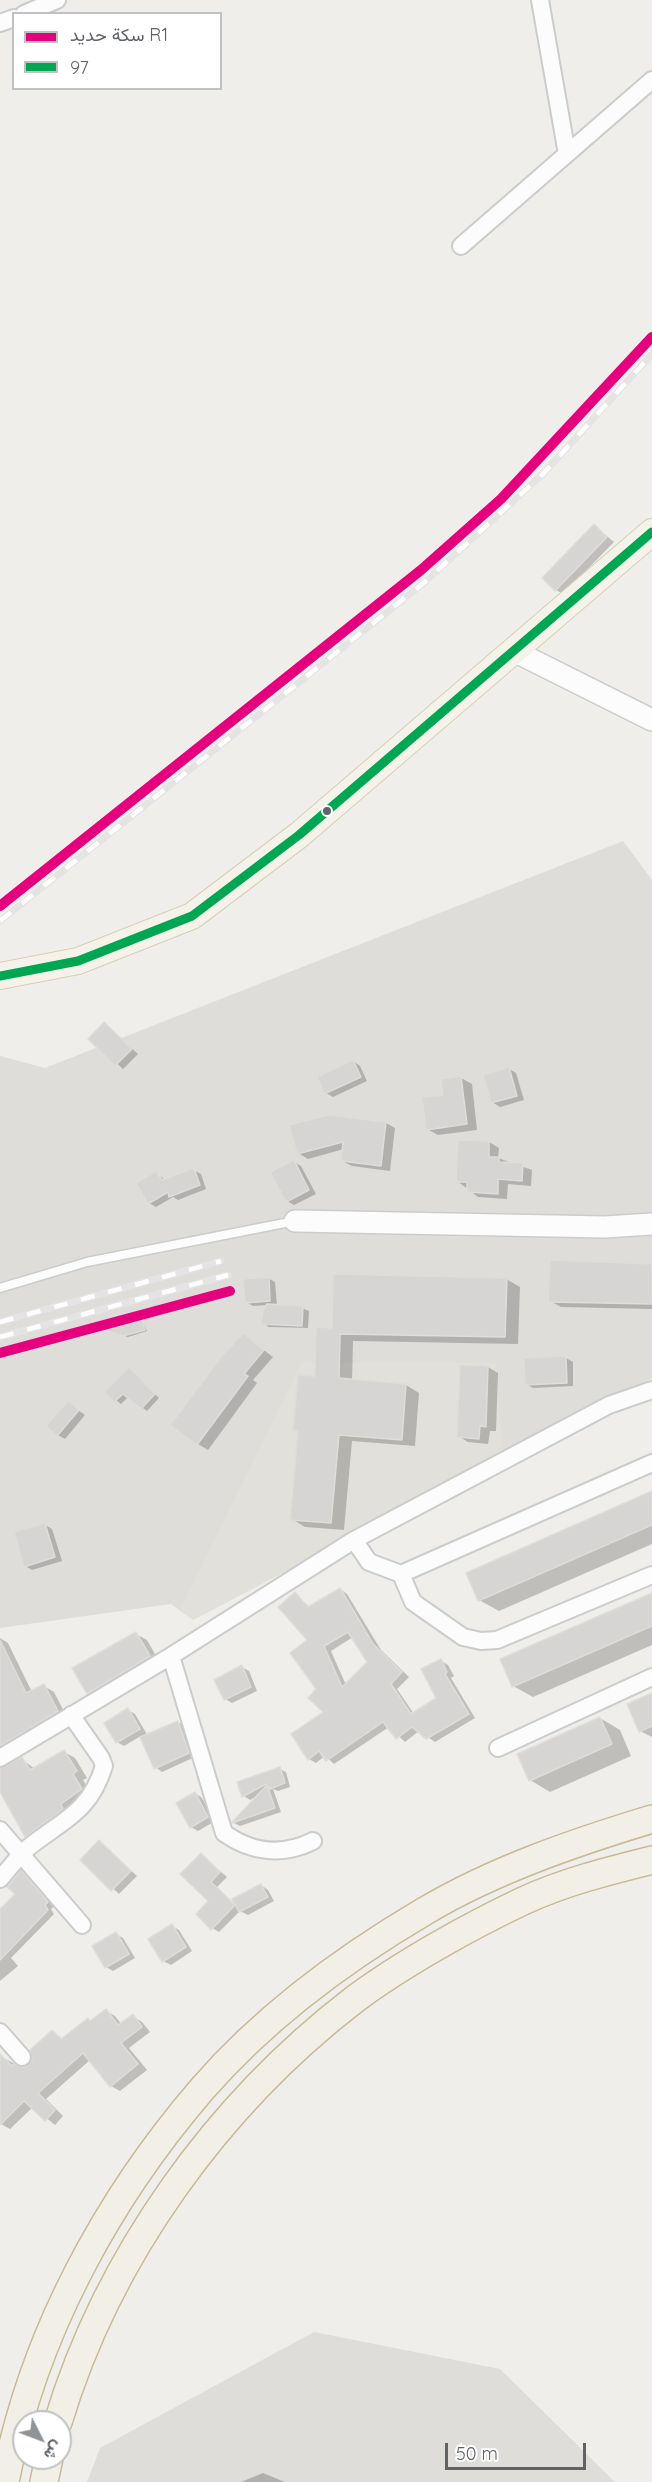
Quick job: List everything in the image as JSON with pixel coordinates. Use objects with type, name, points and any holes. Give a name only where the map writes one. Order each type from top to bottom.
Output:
[{"type":"highway","points":[[5,2482],[21,2409],[73,2283],[111,2212],[204,2087],[268,2025],[338,1968],[426,1910],[508,1871],[584,1839],[652,1819]]},
{"type":"highway","points":[[62,2410],[75,2369],[104,2300],[143,2235],[231,2115],[294,2051],[356,1999],[443,1943],[523,1901],[582,1878],[652,1860]]},
{"type":"main road","points":[[0,976],[78,962],[192,916],[298,835],[652,532]]},
{"type":"street","points":[[29,12],[57,0]]},
{"type":"street","points":[[540,0],[567,154]]},
{"type":"street","points":[[461,246],[652,80]]},
{"type":"street","points":[[514,651],[652,720]]},
{"type":"street","points":[[295,1221],[605,1227],[652,1224]]},
{"type":"street","points":[[0,1758],[171,1656],[354,1540],[609,1405],[652,1390]]},
{"type":"street","points":[[354,1540],[369,1562],[401,1574],[652,1463]]},
{"type":"street","points":[[401,1574],[413,1602],[463,1637],[481,1641],[497,1640],[652,1575]]},
{"type":"street","points":[[171,1656],[224,1833],[234,1840],[267,1850],[293,1850],[313,1841]]},
{"type":"street","points":[[498,1748],[652,1677]]},
{"type":"street","points":[[0,1879],[27,1849],[68,1822],[91,1794],[101,1777],[104,1766],[101,1758],[71,1715]]},
{"type":"street","points":[[0,1830],[82,1925]]},
{"type":"street","points":[[0,2032],[22,2057]]},
{"type":"lane","points":[[0,1288],[87,1263],[295,1221]]},
{"type":"shaded area","points":[[623,841],[652,880],[652,1378],[193,1620],[171,1604],[0,1628],[0,1056],[45,1068]]},
{"type":"shaded area","points":[[301,1363],[496,1363],[503,1457],[193,1620],[180,1610]]},
{"type":"shaded area","points":[[314,2332],[500,2369],[615,2482],[87,2482],[100,2448]]},
{"type":"building","points":[[594,524],[607,537],[555,591],[542,578]]},
{"type":"building","points":[[104,1022],[132,1049],[115,1066],[88,1039]]},
{"type":"building","points":[[353,1060],[361,1077],[324,1094],[317,1077]]},
{"type":"building","points":[[509,1067],[517,1096],[491,1103],[483,1075]]},
{"type":"building","points":[[461,1076],[467,1124],[426,1130],[422,1097],[443,1095],[441,1079]]},
{"type":"building","points":[[328,1115],[386,1122],[381,1166],[341,1161],[343,1142],[297,1154],[289,1125]]},
{"type":"building","points":[[458,1140],[489,1141],[489,1157],[499,1157],[499,1162],[523,1163],[522,1181],[498,1179],[498,1194],[467,1192],[467,1182],[456,1182]]},
{"type":"building","points":[[294,1160],[309,1190],[286,1202],[270,1172]]},
{"type":"building","points":[[194,1168],[200,1185],[169,1197],[168,1192],[148,1204],[136,1183],[156,1171],[162,1180]]},
{"type":"building","points":[[550,1260],[652,1264],[652,1304],[548,1302]]},
{"type":"building","points":[[333,1274],[507,1278],[505,1337],[340,1334],[339,1378],[406,1384],[402,1440],[339,1435],[331,1523],[290,1520],[298,1431],[293,1431],[298,1375],[315,1376],[316,1327],[332,1328]]},
{"type":"building","points":[[269,1277],[270,1301],[245,1303],[243,1279]]},
{"type":"building","points":[[267,1304],[303,1306],[302,1326],[261,1324],[263,1310]]},
{"type":"building","points":[[141,1316],[145,1330],[123,1336],[99,1328]]},
{"type":"building","points":[[243,1333],[264,1350],[244,1374],[248,1376],[197,1445],[170,1425],[221,1357]]},
{"type":"building","points":[[566,1356],[567,1383],[525,1385],[524,1358]]},
{"type":"building","points":[[460,1365],[488,1366],[486,1427],[480,1426],[479,1439],[457,1437]]},
{"type":"building","points":[[129,1367],[155,1394],[141,1409],[123,1394],[114,1402],[104,1392]]},
{"type":"building","points":[[68,1401],[79,1410],[57,1436],[46,1426]]},
{"type":"building","points":[[652,1491],[652,1525],[478,1601],[466,1573]]},
{"type":"building","points":[[45,1523],[55,1557],[24,1567],[14,1532]]},
{"type":"building","points":[[340,1588],[373,1644],[402,1672],[391,1684],[411,1714],[436,1698],[421,1669],[441,1659],[447,1672],[445,1674],[469,1714],[426,1739],[412,1727],[396,1739],[383,1722],[326,1761],[319,1751],[308,1760],[291,1734],[323,1712],[308,1698],[316,1689],[290,1653],[307,1640],[278,1607],[295,1592],[308,1607]],"holes":[[[348,1632],[367,1662],[342,1687],[324,1646]]]},
{"type":"building","points":[[652,1593],[652,1626],[512,1687],[500,1659]]},
{"type":"building","points":[[136,1632],[150,1656],[87,1694],[72,1668]]},
{"type":"building","points":[[0,1640],[26,1693],[44,1684],[58,1711],[0,1746]]},
{"type":"building","points":[[242,1665],[251,1687],[224,1700],[214,1680]]},
{"type":"building","points":[[652,1693],[652,1726],[639,1732],[627,1704]]},
{"type":"building","points":[[128,1708],[140,1729],[116,1743],[104,1723]]},
{"type":"building","points":[[600,1717],[612,1744],[529,1781],[517,1754]]},
{"type":"building","points":[[178,1721],[189,1753],[154,1769],[140,1737]]},
{"type":"building","points":[[64,1750],[77,1771],[73,1774],[82,1789],[61,1804],[63,1809],[25,1837],[0,1792],[0,1768],[22,1757],[30,1770]]},
{"type":"building","points":[[280,1767],[285,1783],[270,1789],[266,1784],[242,1797],[237,1782]]},
{"type":"building","points":[[267,1785],[275,1808],[232,1823],[232,1822]]},
{"type":"building","points":[[195,1792],[208,1817],[190,1828],[176,1803]]},
{"type":"building","points":[[99,1840],[131,1871],[111,1891],[80,1860]]},
{"type":"building","points":[[201,1853],[220,1872],[211,1882],[235,1905],[211,1930],[196,1914],[208,1901],[180,1874]]},
{"type":"building","points":[[21,1870],[48,1902],[45,1905],[48,1910],[0,1960],[0,1909],[15,1894],[7,1887]]},
{"type":"building","points":[[261,1884],[268,1897],[239,1912],[232,1899]]},
{"type":"building","points":[[172,1924],[186,1947],[162,1962],[148,1939]]},
{"type":"building","points":[[116,1932],[129,1954],[105,1968],[92,1946]]},
{"type":"building","points":[[106,2009],[118,2025],[133,2014],[142,2027],[121,2043],[138,2064],[110,2087],[83,2053],[38,2093],[55,2110],[45,2121],[24,2101],[0,2125],[0,2054],[12,2066],[14,2064],[25,2067],[32,2060],[30,2050],[52,2030],[61,2039],[88,2018],[90,2021]]},
{"type":"railway","points":[[0,921],[426,581],[543,474],[652,354]]},
{"type":"railway","points":[[0,1322],[221,1261]]},
{"type":"railway","points":[[0,1337],[228,1275]]},
{"type":"railway","points":[[0,1353],[230,1291]]},
{"type":"rail line","name":"R1","points":[[0,906],[421,570],[501,499],[652,337]]},
{"type":"rail line","name":"R1","points":[[0,1353],[230,1291]]},
{"type":"transit line","name":"97","points":[[0,976],[78,961],[192,916],[299,835],[652,532]]}]
